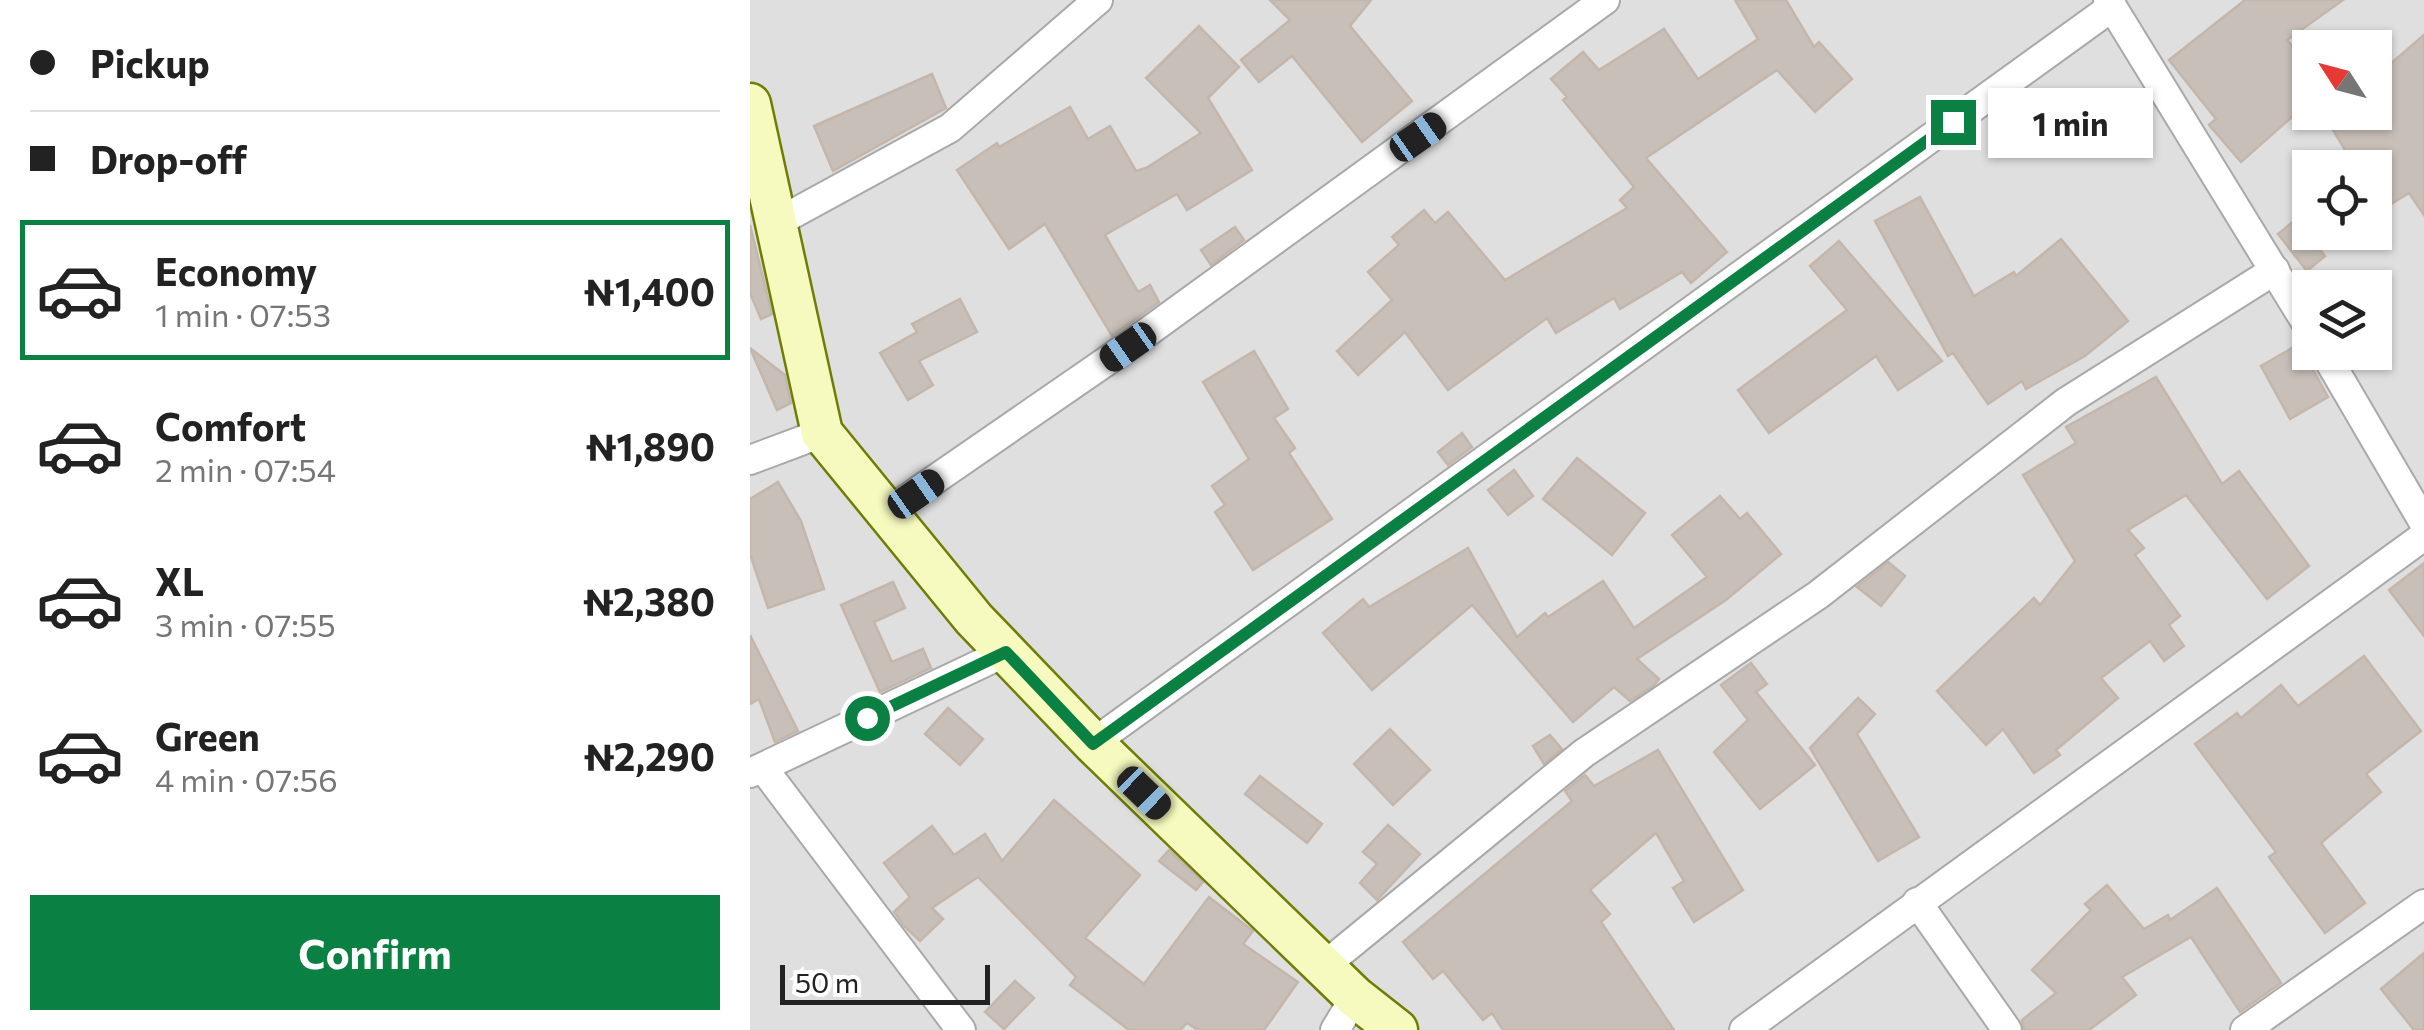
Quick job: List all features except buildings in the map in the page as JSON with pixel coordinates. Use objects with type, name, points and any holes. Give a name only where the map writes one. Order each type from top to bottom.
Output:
[{"type":"street","points":[[885,514],[1128,347],[1605,0]]},
{"type":"street","points":[[778,222],[950,128],[1096,1]]},
{"type":"street","points":[[1093,744],[2110,4],[2292,299]]},
{"type":"street","points":[[750,104],[822,432],[885,514],[1006,652],[1093,744],[1324,966],[1345,1014],[1397,1030]]},
{"type":"street","points":[[1324,966],[1584,753],[1818,595],[2066,402],[2275,270]]},
{"type":"street","points":[[2335,370],[2424,523]]},
{"type":"street","points":[[750,460],[822,432]]},
{"type":"street","points":[[1744,1030],[2424,536]]},
{"type":"street","points":[[961,1030],[757,771],[1006,652]]},
{"type":"street","points":[[1917,902],[2008,1030]]},
{"type":"street","points":[[2245,1030],[2424,904]]},
{"type":"shaded area","points":[[750,0],[2424,0],[2424,1030],[750,1030]]},
{"type":"route","points":[[867,718],[1006,652],[1093,744],[1953,122]]}]
